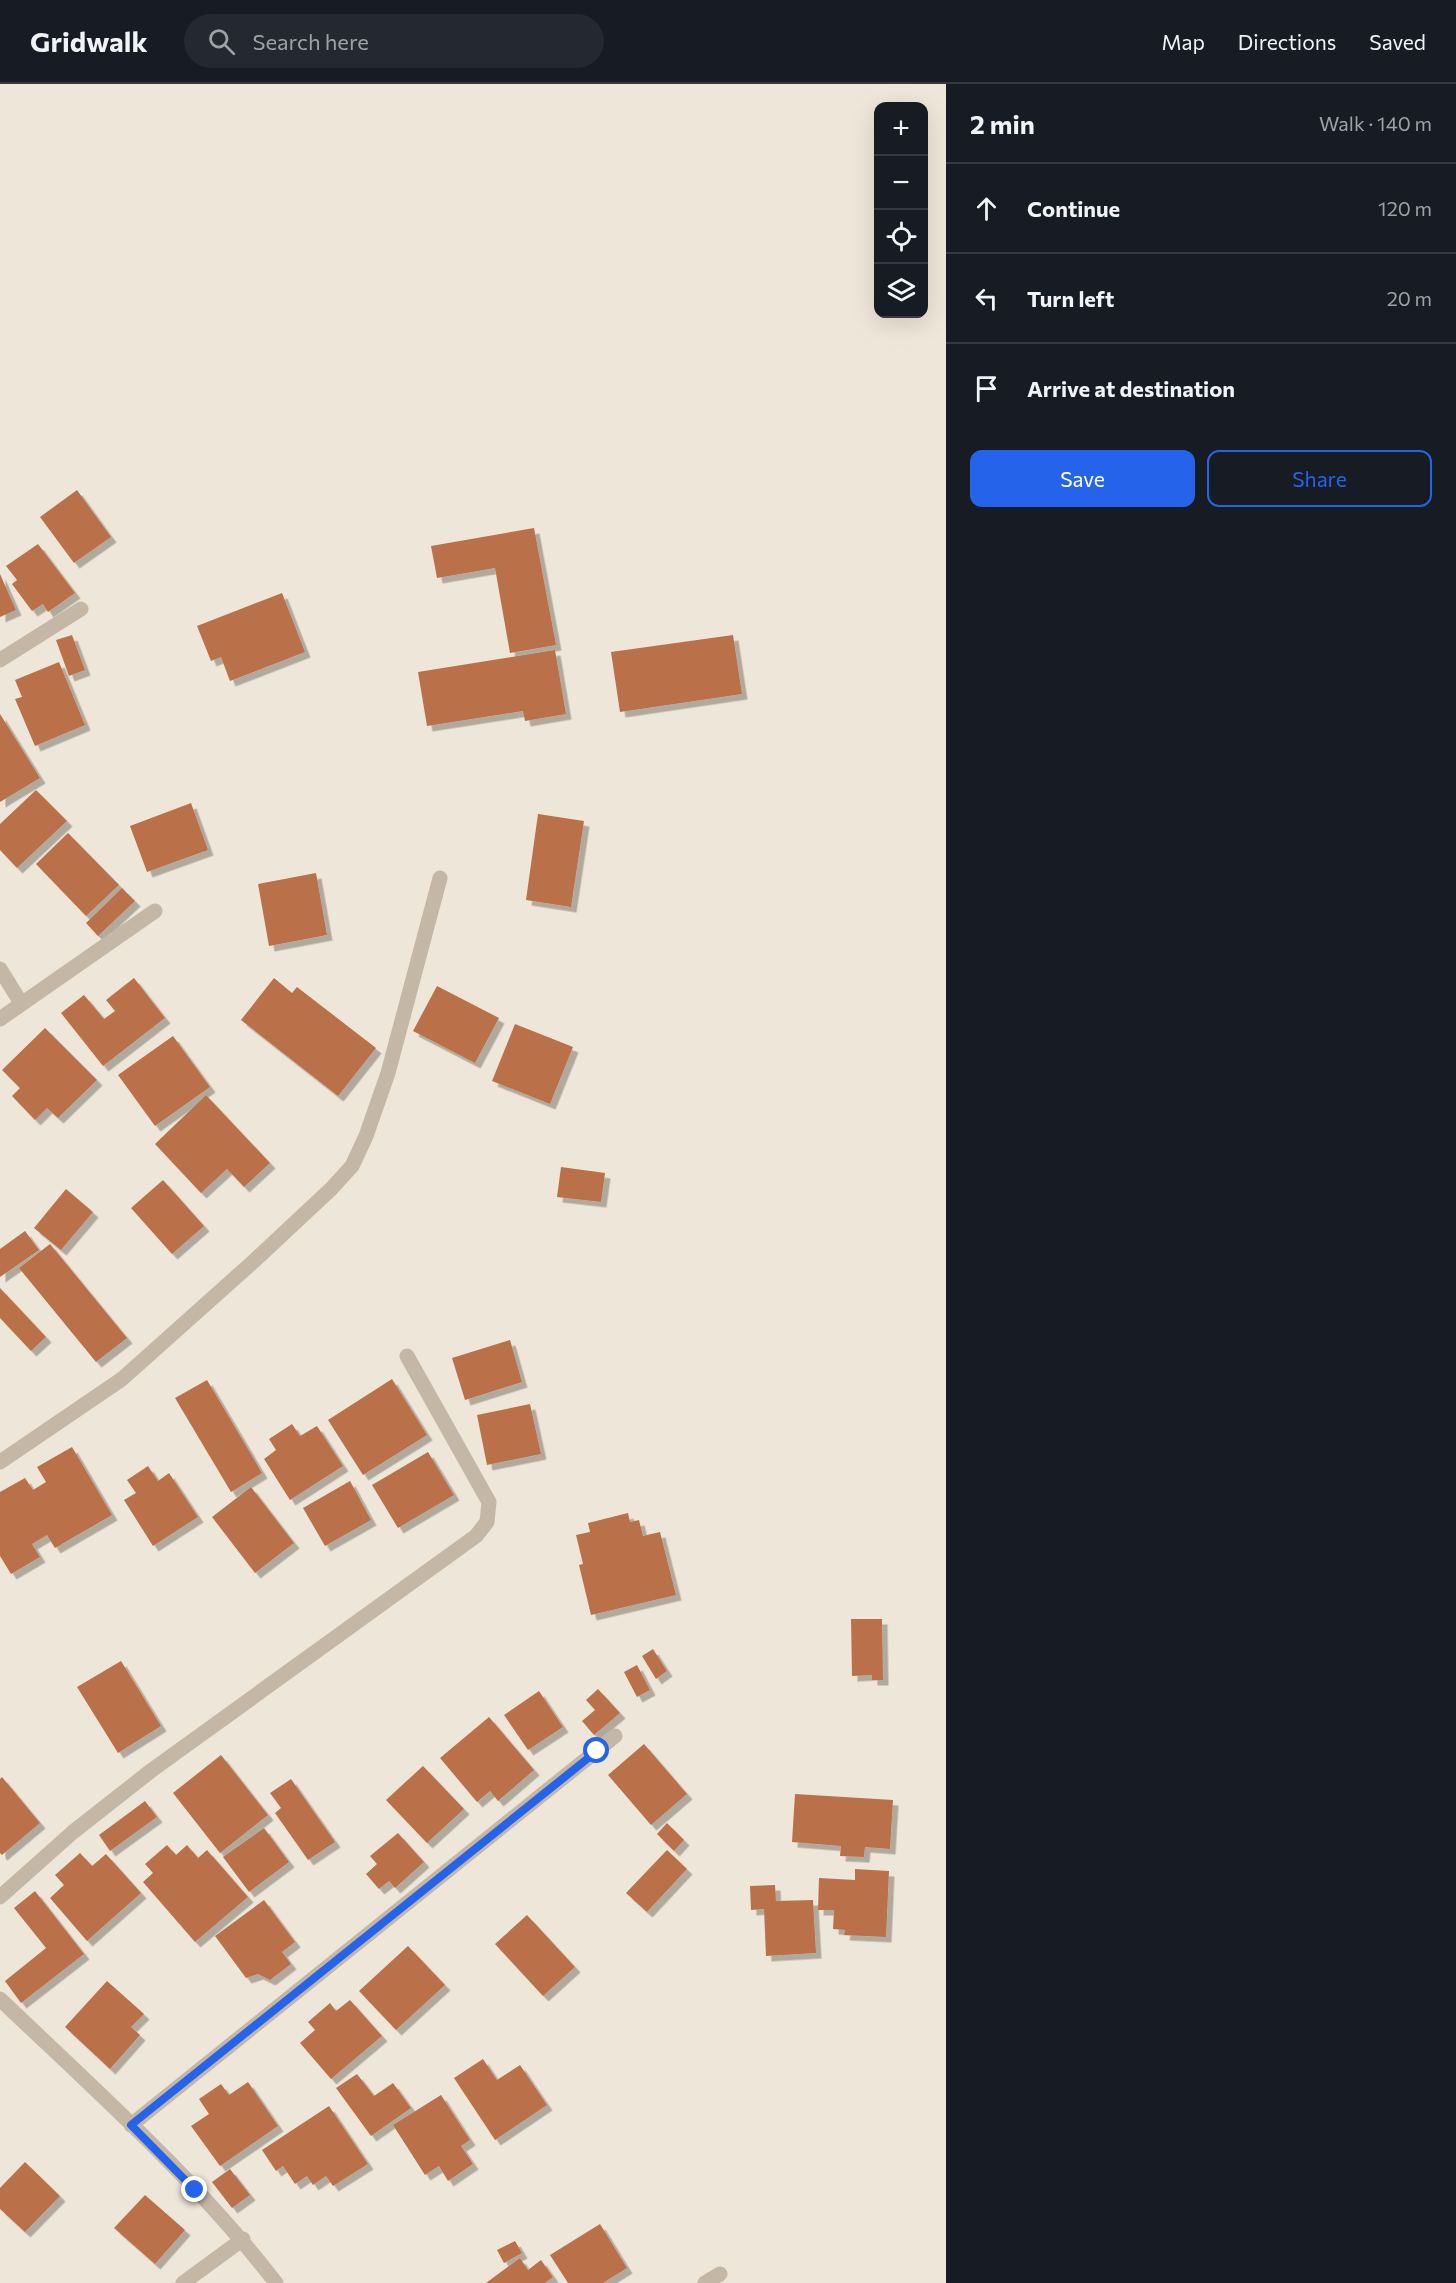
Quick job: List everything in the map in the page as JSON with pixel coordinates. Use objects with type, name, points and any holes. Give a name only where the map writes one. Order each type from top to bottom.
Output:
[{"type":"street","points":[[0,660],[81,609]]},
{"type":"street","points":[[0,1462],[122,1379],[332,1189],[352,1166],[366,1136],[388,1073],[440,878]]},
{"type":"street","points":[[0,1019],[155,911]]},
{"type":"street","points":[[0,969],[21,1003]]},
{"type":"street","points":[[0,1897],[73,1832],[152,1770],[476,1536],[487,1522],[489,1502],[407,1356]]},
{"type":"street","points":[[131,2125],[615,1736]]},
{"type":"street","points":[[0,1999],[131,2125],[243,2240],[276,2283]]},
{"type":"street","points":[[183,2283],[243,2240]]},
{"type":"street","points":[[705,2283],[720,2274]]},
{"type":"building","points":[[77,490],[111,537],[74,563],[40,517]]},
{"type":"building","points":[[534,528],[556,645],[510,653],[495,568],[437,578],[431,546]]},
{"type":"building","points":[[38,544],[75,593],[48,612],[43,604],[32,611],[12,584],[17,580],[6,566]]},
{"type":"building","points":[[0,574],[16,610],[0,617]]},
{"type":"building","points":[[282,593],[305,652],[230,681],[221,657],[211,661],[197,626]]},
{"type":"building","points":[[72,635],[85,670],[69,676],[56,640]]},
{"type":"building","points":[[733,635],[742,694],[620,712],[611,652]]},
{"type":"building","points":[[555,650],[566,714],[525,721],[523,711],[427,726],[418,672]]},
{"type":"building","points":[[59,662],[85,725],[35,746],[15,699],[22,697],[15,680]]},
{"type":"building","points":[[0,714],[40,778],[0,802]]},
{"type":"building","points":[[36,790],[67,821],[17,868],[0,850],[0,824]]},
{"type":"building","points":[[191,803],[208,850],[147,872],[130,826]]},
{"type":"building","points":[[538,814],[584,821],[571,907],[526,900]]},
{"type":"building","points":[[68,833],[119,885],[86,916],[36,864]]},
{"type":"building","points":[[316,873],[327,935],[269,946],[258,884]]},
{"type":"building","points":[[122,888],[135,901],[98,936],[86,923]]},
{"type":"building","points":[[134,978],[165,1018],[103,1066],[61,1013],[84,995],[104,1019],[115,1011],[106,1000]]},
{"type":"building","points":[[274,978],[292,993],[297,987],[376,1048],[338,1096],[241,1020]]},
{"type":"building","points":[[437,986],[499,1018],[475,1063],[413,1031]]},
{"type":"building","points":[[515,1024],[573,1047],[550,1104],[492,1081]]},
{"type":"building","points":[[45,1028],[97,1080],[58,1118],[47,1108],[35,1120],[12,1096],[20,1088],[2,1070]]},
{"type":"building","points":[[173,1036],[210,1087],[155,1126],[118,1075]]},
{"type":"building","points":[[206,1095],[270,1163],[244,1187],[227,1169],[201,1193],[155,1144]]},
{"type":"building","points":[[561,1167],[605,1173],[601,1202],[557,1197]]},
{"type":"building","points":[[163,1180],[204,1226],[172,1254],[131,1208]]},
{"type":"building","points":[[66,1189],[93,1212],[61,1250],[34,1228]]},
{"type":"building","points":[[25,1231],[39,1250],[0,1277],[0,1249]]},
{"type":"building","points":[[50,1244],[127,1338],[96,1362],[19,1268]]},
{"type":"building","points":[[0,1288],[46,1337],[31,1351],[0,1318]]},
{"type":"building","points":[[510,1340],[522,1382],[465,1400],[452,1358]]},
{"type":"building","points":[[392,1379],[427,1435],[363,1475],[328,1420]]},
{"type":"building","points":[[207,1380],[262,1473],[231,1492],[175,1398]]},
{"type":"building","points":[[530,1404],[541,1454],[487,1465],[477,1415]]},
{"type":"building","points":[[292,1424],[300,1436],[317,1426],[343,1466],[290,1500],[264,1459],[276,1450],[269,1439]]},
{"type":"building","points":[[72,1447],[112,1515],[55,1548],[47,1535],[32,1544],[40,1557],[11,1574],[0,1556],[0,1492],[25,1478],[33,1490],[46,1482],[37,1467]]},
{"type":"building","points":[[428,1452],[454,1495],[398,1528],[372,1485]]},
{"type":"building","points":[[148,1466],[158,1481],[169,1473],[198,1517],[153,1546],[124,1500],[136,1493],[127,1480]]},
{"type":"building","points":[[350,1481],[371,1520],[325,1546],[303,1508]]},
{"type":"building","points":[[251,1487],[294,1543],[255,1573],[212,1517]]},
{"type":"building","points":[[628,1513],[630,1522],[639,1520],[643,1536],[660,1532],[676,1595],[591,1615],[579,1565],[583,1564],[576,1535],[590,1532],[588,1523]]},
{"type":"building","points":[[851,1619],[882,1619],[883,1680],[872,1680],[872,1675],[852,1676]]},
{"type":"building","points":[[653,1649],[667,1671],[656,1679],[642,1656]]},
{"type":"building","points":[[121,1661],[161,1726],[118,1753],[77,1687]]},
{"type":"building","points":[[637,1665],[650,1690],[637,1697],[624,1672]]},
{"type":"building","points":[[598,1689],[620,1713],[594,1735],[582,1721],[595,1710],[586,1700]]},
{"type":"building","points":[[539,1691],[563,1727],[528,1750],[504,1715]]},
{"type":"building","points":[[489,1717],[534,1770],[498,1801],[490,1791],[477,1802],[440,1758]]},
{"type":"building","points":[[644,1744],[687,1794],[651,1825],[608,1775]]},
{"type":"building","points":[[221,1755],[268,1815],[220,1853],[173,1793]]},
{"type":"building","points":[[423,1766],[464,1809],[427,1843],[386,1800]]},
{"type":"building","points":[[2,1777],[40,1823],[2,1855],[0,1853],[0,1779]]},
{"type":"building","points":[[291,1779],[335,1842],[308,1860],[275,1813],[281,1808],[270,1793]]},
{"type":"building","points":[[795,1794],[893,1800],[890,1849],[865,1847],[864,1857],[840,1856],[841,1846],[792,1842]]},
{"type":"building","points":[[145,1801],[157,1817],[110,1851],[99,1835]]},
{"type":"building","points":[[667,1823],[684,1840],[674,1851],[657,1834]]},
{"type":"building","points":[[264,1828],[289,1862],[249,1892],[223,1857]]},
{"type":"building","points":[[398,1833],[424,1862],[395,1888],[389,1881],[379,1889],[366,1874],[377,1864],[370,1856]]},
{"type":"building","points":[[167,1845],[176,1855],[187,1845],[198,1858],[207,1850],[248,1897],[195,1942],[143,1882],[153,1873],[145,1864]]},
{"type":"building","points":[[667,1850],[687,1869],[647,1912],[626,1893]]},
{"type":"building","points":[[80,1853],[92,1866],[106,1854],[141,1893],[87,1941],[50,1898],[64,1885],[55,1875]]},
{"type":"building","points":[[855,1869],[889,1871],[886,1937],[844,1935],[845,1930],[833,1929],[834,1910],[818,1910],[819,1878],[855,1880]]},
{"type":"building","points":[[775,1885],[776,1901],[813,1900],[816,1953],[766,1956],[764,1909],[751,1910],[750,1886]]},
{"type":"building","points":[[35,1891],[84,1954],[21,2003],[5,1981],[46,1948],[14,1908]]},
{"type":"building","points":[[264,1900],[295,1942],[282,1952],[291,1964],[270,1980],[258,1974],[246,1978],[215,1936]]},
{"type":"building","points":[[527,1915],[575,1967],[543,1996],[495,1944]]},
{"type":"building","points":[[408,1946],[445,1985],[396,2030],[359,1991]]},
{"type":"building","points":[[107,1981],[144,2014],[131,2027],[140,2035],[110,2069],[65,2027]]},
{"type":"building","points":[[350,2000],[382,2036],[331,2079],[300,2043],[315,2030],[308,2022],[330,2003],[336,2011]]},
{"type":"building","points":[[483,2059],[497,2080],[520,2065],[547,2105],[495,2140],[454,2078]]},
{"type":"building","points":[[357,2074],[374,2096],[393,2083],[411,2108],[371,2136],[336,2088]]},
{"type":"building","points":[[248,2082],[278,2126],[220,2166],[191,2126],[209,2114],[199,2099],[221,2084],[229,2095]]},
{"type":"building","points":[[441,2095],[470,2140],[461,2146],[473,2164],[448,2181],[439,2166],[425,2175],[393,2125]]},
{"type":"building","points":[[329,2106],[368,2164],[333,2186],[326,2176],[313,2185],[307,2176],[295,2184],[283,2166],[276,2171],[262,2150]]},
{"type":"building","points":[[25,2162],[60,2196],[25,2232],[0,2209],[0,2188]]},
{"type":"building","points":[[230,2169],[250,2195],[232,2208],[212,2182]]},
{"type":"building","points":[[145,2195],[185,2230],[155,2264],[114,2228]]},
{"type":"building","points":[[600,2224],[627,2268],[603,2283],[568,2283],[550,2255]]},
{"type":"building","points":[[515,2241],[522,2253],[504,2263],[497,2250]]},
{"type":"building","points":[[520,2258],[528,2270],[541,2260],[553,2277],[545,2283],[486,2283]]},
{"type":"route","points":[[195,2190],[131,2125],[597,1751]]}]
